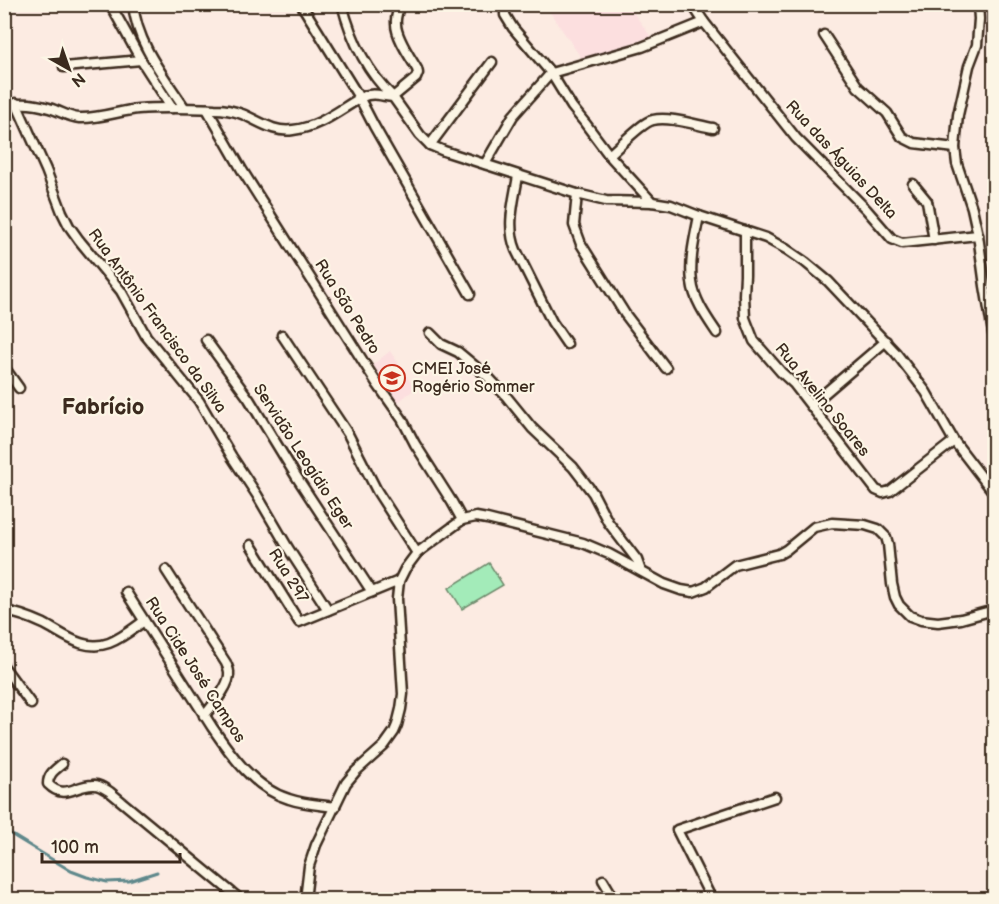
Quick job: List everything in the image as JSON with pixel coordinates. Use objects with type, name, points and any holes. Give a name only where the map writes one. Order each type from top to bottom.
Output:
[{"type":"street","points":[[108,4],[172,108]]},
{"type":"street","points":[[133,4],[134,20],[148,54],[184,107]]},
{"type":"street","points":[[301,4],[360,99],[470,294]]},
{"type":"street","points":[[342,4],[347,27],[378,83],[393,97],[420,135],[430,145],[577,194],[606,201],[652,202],[671,205],[776,243],[793,253],[817,271],[886,341],[919,382],[954,441],[994,493]]},
{"type":"street","points":[[4,106],[16,103],[37,105],[81,118],[138,109],[184,107],[236,112],[281,131],[308,127],[321,123],[360,99],[374,94],[393,97],[416,78],[417,69],[395,25],[400,4]]},
{"type":"street","points":[[505,4],[505,15],[513,28],[551,73],[572,107],[609,155],[652,202]]},
{"type":"street","name":"Rua das Águias Delta","points":[[692,4],[796,138],[866,209],[892,239],[902,243],[978,235]]},
{"type":"street","points":[[978,4],[977,45],[969,66],[960,105],[954,148],[978,235],[994,339]]},
{"type":"street","points":[[485,164],[513,116],[551,73],[650,44],[704,22]]},
{"type":"street","points":[[824,35],[858,87],[887,113],[902,137],[914,143],[954,148]]},
{"type":"street","points":[[64,68],[141,60]]},
{"type":"street","points":[[430,145],[492,62]]},
{"type":"street","name":"Rua Antônio Francisco da Silva","points":[[16,103],[69,226],[121,291],[146,336],[199,401],[328,610]]},
{"type":"street","name":"Rua São Pedro","points":[[207,109],[242,170],[378,385],[402,419],[462,520]]},
{"type":"street","points":[[609,155],[636,130],[651,120],[668,120],[713,128]]},
{"type":"street","points":[[518,176],[510,226],[512,239],[552,322],[567,344]]},
{"type":"street","points":[[913,184],[927,201],[934,240]]},
{"type":"street","points":[[577,194],[574,225],[580,244],[625,314],[666,368]]},
{"type":"street","points":[[699,216],[691,264],[692,281],[700,305],[717,333]]},
{"type":"street","name":"Rua Avelino Soares","points":[[745,231],[744,312],[754,341],[794,384],[874,487],[881,493],[890,491],[954,441]]},
{"type":"street","points":[[430,333],[441,344],[458,352],[488,377],[532,428],[573,467],[593,493],[608,522],[636,560],[641,571]]},
{"type":"street","points":[[282,335],[348,434],[377,491],[417,553]]},
{"type":"street","name":"Servidão Leogídio Eger","points":[[207,340],[249,399],[372,592]]},
{"type":"street","points":[[811,405],[886,341]]},
{"type":"street","points":[[4,367],[19,388]]},
{"type":"street","points":[[305,900],[309,866],[316,845],[349,778],[384,746],[397,725],[403,694],[396,600],[399,581],[417,553],[462,520],[487,519],[583,543],[664,584],[693,592],[706,586],[735,565],[779,554],[814,527],[832,523],[865,525],[878,529],[886,537],[895,597],[898,605],[910,616],[938,622],[961,619],[994,610]]},
{"type":"street","name":"Rua 297","points":[[251,545],[299,622],[328,610]]},
{"type":"street","points":[[166,570],[226,663],[229,672],[228,681],[204,716]]},
{"type":"street","points":[[328,610],[399,581]]},
{"type":"street","name":"Rua Cide José Campos","points":[[126,592],[204,716],[232,755],[256,780],[277,795],[289,800],[335,807]]},
{"type":"street","points":[[4,611],[31,618],[76,642],[91,646],[116,640],[144,621]]},
{"type":"street","points":[[4,667],[8,679],[31,704]]},
{"type":"street","points":[[62,764],[51,773],[48,779],[51,787],[65,792],[92,784],[110,792],[241,900]]},
{"type":"street","points":[[712,900],[677,830],[775,797]]},
{"type":"street","points":[[603,880],[615,900]]},
{"type":"shaded area","points":[[545,5],[628,5],[651,37],[582,59]]},
{"type":"shaded area","name":"CMEI José Rogério Sommer","points":[[390,351],[415,389],[394,405],[370,367]]},
{"type":"green space","points":[[489,563],[503,585],[462,609],[449,588]]},
{"type":"waterway","points":[[256,4],[261,4]]},
{"type":"waterway","points":[[4,830],[71,871],[87,877],[107,882],[129,881],[157,872]]},
{"type":"place","name":"CMEI José Rogério Sommer","points":[[392,378]]},
{"type":"district","name":"Fabrício","points":[[103,407]]}]
